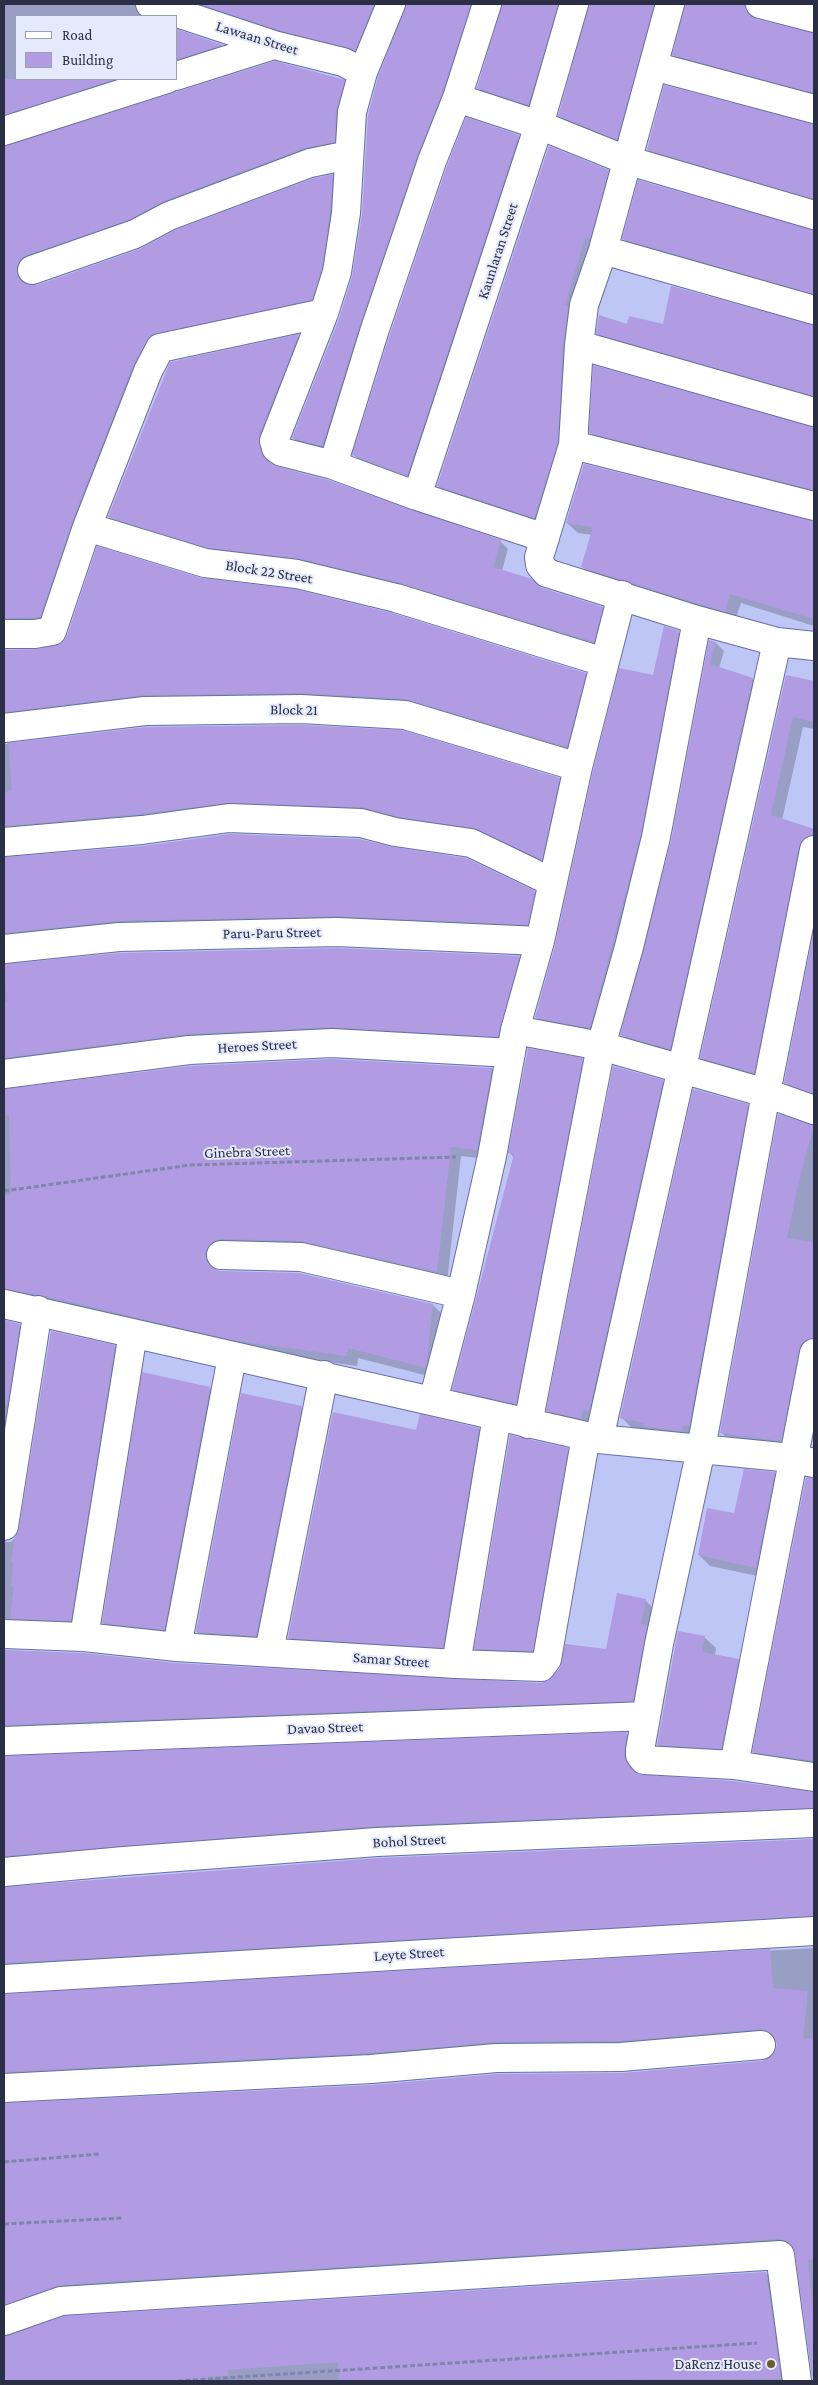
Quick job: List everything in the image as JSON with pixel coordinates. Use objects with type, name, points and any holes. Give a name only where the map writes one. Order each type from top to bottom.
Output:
[{"type":"street","name":"Lawaan Street","points":[[150,4],[274,45],[343,62],[363,72]]},
{"type":"street","points":[[391,4],[363,72],[352,112],[346,212],[337,272],[324,313],[274,441],[276,448],[282,452],[333,465],[417,496],[545,538]]},
{"type":"street","points":[[333,465],[374,332],[432,161],[457,98],[487,4]]},
{"type":"street","name":"Kaunlaran Street","points":[[417,496],[539,125],[574,4]]},
{"type":"street","points":[[670,4],[603,250],[584,305],[579,345],[573,445],[539,557],[540,565],[547,572],[698,620],[777,642],[814,646]]},
{"type":"street","points":[[760,4],[814,18]]},
{"type":"street","points":[[178,75],[274,45]]},
{"type":"street","points":[[653,66],[814,109]]},
{"type":"street","points":[[4,131],[164,80]]},
{"type":"street","points":[[457,98],[539,125],[626,160],[814,216]]},
{"type":"street","points":[[32,270],[134,234],[169,216],[310,164],[349,155]]},
{"type":"street","points":[[603,250],[814,310]]},
{"type":"street","points":[[4,634],[35,634],[52,631],[87,527],[148,371],[160,348],[324,313]]},
{"type":"street","points":[[579,345],[814,412]]},
{"type":"street","points":[[573,445],[814,506]]},
{"type":"street","name":"Block 22 Street","points":[[87,527],[205,562],[297,574],[396,598],[604,662]]},
{"type":"street","points":[[433,1401],[461,1294],[492,1156],[513,1041],[540,942],[578,767],[622,595]]},
{"type":"street","points":[[528,1424],[601,1046],[629,947],[656,837],[698,620]]},
{"type":"street","points":[[593,1437],[682,1068],[777,642]]},
{"type":"street","name":"Block 21","points":[[4,728],[145,711],[301,709],[405,715],[578,767]]},
{"type":"street","points":[[4,842],[142,830],[229,818],[361,823],[394,832],[471,843],[552,882]]},
{"type":"street","points":[[814,850],[766,1093],[701,1449],[640,1750],[640,1755],[644,1760],[734,1765],[814,1777]]},
{"type":"street","name":"Paru-Paru Street","points":[[4,949],[119,937],[337,932],[540,942]]},
{"type":"street","name":"Heroes Street","points":[[4,1074],[189,1050],[332,1043],[513,1041],[601,1046],[766,1093],[814,1110]]},
{"type":"street","points":[[221,1255],[301,1257],[461,1294]]},
{"type":"street","points":[[4,1304],[38,1310],[232,1357],[324,1375],[528,1424],[593,1437],[803,1461]]},
{"type":"street","points":[[4,1526],[13,1411],[38,1310]]},
{"type":"street","points":[[84,1637],[133,1333]]},
{"type":"street","points":[[734,1765],[803,1461],[814,1353]]},
{"type":"street","points":[[177,1646],[232,1357]]},
{"type":"street","points":[[268,1652],[324,1375]]},
{"type":"street","points":[[456,1664],[497,1416]]},
{"type":"street","name":"Samar Street","points":[[4,1634],[84,1637],[177,1646],[456,1664],[541,1667],[545,1664],[593,1437]]},
{"type":"street","name":"Davao Street","points":[[4,1741],[646,1716]]},
{"type":"street","name":"Bohol Street","points":[[4,1872],[377,1842],[814,1823]]},
{"type":"street","name":"Leyte Street","points":[[4,1980],[814,1930]]},
{"type":"street","points":[[4,2088],[371,2069],[496,2058],[621,2057],[761,2045]]},
{"type":"street","points":[[4,2321],[61,2301],[780,2255],[790,2341],[797,2381]]},
{"type":"path","name":"Ginebra Street","points":[[4,1191],[190,1165],[492,1156]]},
{"type":"path","points":[[4,2162],[99,2154]]},
{"type":"path","points":[[4,2224],[123,2218]]},
{"type":"path","points":[[178,2381],[790,2341]]},
{"type":"building","points":[[199,4],[374,4],[355,51],[278,30]]},
{"type":"building","points":[[406,4],[471,4],[442,93],[417,156],[359,327],[322,446],[292,438],[339,319],[352,277],[362,214],[368,115],[378,77]]},
{"type":"building","points":[[502,4],[558,4],[528,105],[477,88]]},
{"type":"building","points":[[589,4],[654,4],[617,140],[558,116]]},
{"type":"building","points":[[685,4],[745,4],[749,15],[756,19],[814,33],[814,93],[672,55]]},
{"type":"building","points":[[178,30],[223,45],[178,59]]},
{"type":"building","points":[[275,61],[345,80],[336,111],[335,142],[304,148],[164,201],[129,220],[27,255],[20,260],[17,267],[17,275],[21,281],[29,285],[37,285],[140,249],[175,230],[314,178],[333,174],[322,268],[312,300],[150,336],[133,365],[72,522],[40,617],[4,618],[4,146]]},
{"type":"building","points":[[4,79],[113,80],[4,115]]},
{"type":"building","points":[[664,85],[814,124],[814,199],[647,150]]},
{"type":"building","points":[[466,117],[519,135],[407,476],[352,455],[389,337],[447,166]]},
{"type":"building","points":[[549,146],[609,170],[590,239],[585,238],[565,305],[568,306],[563,344],[558,442],[534,518],[437,486]]},
{"type":"building","points":[[638,180],[814,230],[814,294],[622,239]]},
{"type":"building","points":[[671,286],[814,325],[814,396],[596,334],[599,315],[627,324],[629,316],[663,324]]},
{"type":"building","points":[[299,334],[259,435],[261,452],[267,461],[278,467],[328,480],[501,540],[493,567],[532,579],[542,588],[603,607],[594,642],[400,583],[301,559],[208,548],[108,517],[170,362]]},
{"type":"building","points":[[593,365],[814,427],[814,490],[589,433]]},
{"type":"building","points":[[584,464],[814,521],[814,619],[730,594],[725,612],[581,567],[593,527],[566,523]]},
{"type":"building","points":[[97,546],[201,578],[294,589],[392,613],[586,673],[567,747],[406,699],[301,693],[145,695],[4,712],[4,650],[38,649],[63,642],[67,636]]},
{"type":"building","points":[[664,626],[679,631],[641,834],[590,1028],[535,1018],[555,945],[593,771],[619,668],[653,675]]},
{"type":"building","points":[[709,640],[716,642],[710,664],[753,678],[670,1049],[620,1035],[671,841]]},
{"type":"building","points":[[786,675],[814,681],[814,722],[793,717],[771,815],[814,829],[814,835],[803,839],[799,847],[754,1073],[700,1058]]},
{"type":"building","points":[[301,725],[402,730],[560,778],[542,860],[474,828],[398,817],[362,807],[227,803],[140,814],[4,826],[4,792],[12,791],[8,743],[146,727]]},
{"type":"building","points":[[230,834],[359,839],[393,847],[466,858],[535,891],[528,925],[337,916],[119,921],[4,933],[4,857],[143,846]]},
{"type":"building","points":[[814,929],[814,1094],[784,1083]]},
{"type":"building","points":[[337,948],[520,956],[498,1037],[331,1027],[187,1034],[4,1058],[4,1001],[7,1001],[4,964],[120,953]]},
{"type":"building","points":[[528,1048],[583,1058],[516,1404],[452,1390],[514,1154],[508,1153]]},
{"type":"building","points":[[332,1059],[492,1068],[477,1150],[451,1147],[437,1272],[301,1241],[221,1239],[208,1246],[205,1254],[207,1262],[212,1268],[221,1271],[299,1273],[433,1304],[426,1368],[348,1348],[347,1356],[232,1340],[41,1295],[4,1289],[4,1196],[11,1195],[9,1115],[4,1116],[4,1089],[190,1066]]},
{"type":"building","points":[[613,1066],[663,1080],[589,1411],[583,1410],[581,1419],[546,1411]]},
{"type":"building","points":[[693,1089],[748,1104],[689,1426],[683,1425],[681,1431],[643,1426],[644,1423],[620,1418]]},
{"type":"building","points":[[778,1114],[814,1125],[798,1185],[787,1238],[814,1242],[814,1338],[803,1342],[799,1350],[781,1441],[720,1433]]},
{"type":"building","points":[[4,1320],[20,1324],[7,1404],[4,1404]]},
{"type":"building","points":[[51,1331],[115,1345],[71,1621],[10,1619],[14,1586],[11,1586],[13,1562],[11,1561],[15,1537],[19,1528]]},
{"type":"building","points":[[142,1372],[210,1387],[164,1630],[102,1623]]},
{"type":"building","points":[[241,1393],[302,1406],[256,1636],[196,1632]]},
{"type":"building","points":[[333,1412],[416,1430],[420,1414],[479,1428],[443,1648],[288,1638]]},
{"type":"building","points":[[510,1435],[568,1448],[533,1651],[474,1649]]},
{"type":"building","points":[[744,1469],[775,1472],[756,1568],[698,1555],[707,1508],[734,1513]]},
{"type":"building","points":[[806,1477],[814,1478],[814,1761],[752,1752]]},
{"type":"building","points":[[617,1593],[646,1599],[641,1624],[647,1625],[633,1701],[4,1725],[4,1650],[83,1653],[176,1663],[541,1683],[548,1681],[560,1668],[565,1644],[606,1649]]},
{"type":"building","points":[[678,1631],[705,1636],[702,1652],[739,1659],[721,1749],[657,1745]]},
{"type":"building","points":[[627,1732],[624,1756],[628,1765],[637,1774],[732,1781],[814,1792],[814,1808],[376,1826],[4,1856],[4,1756]]},
{"type":"building","points":[[814,1839],[814,1916],[4,1963],[4,1887],[378,1858]]},
{"type":"building","points":[[770,1949],[773,1988],[808,1991],[803,2038],[814,2039],[814,2259],[808,2260],[814,2324],[814,2376],[812,2376],[795,2253],[792,2245],[779,2239],[60,2285],[4,2305],[4,2103],[372,2085],[497,2074],[622,2073],[762,2061],[770,2057],[775,2051],[777,2044],[773,2036],[767,2031],[760,2029],[620,2041],[495,2042],[370,2053],[4,2072],[4,1994]]},
{"type":"building","points":[[766,2272],[781,2379],[339,2381],[338,2362],[228,2370],[228,2375],[210,2377],[210,2381],[4,2381],[4,2336],[64,2316]]},
{"type":"place","name":"DaRenz House","points":[[771,2364]]}]
